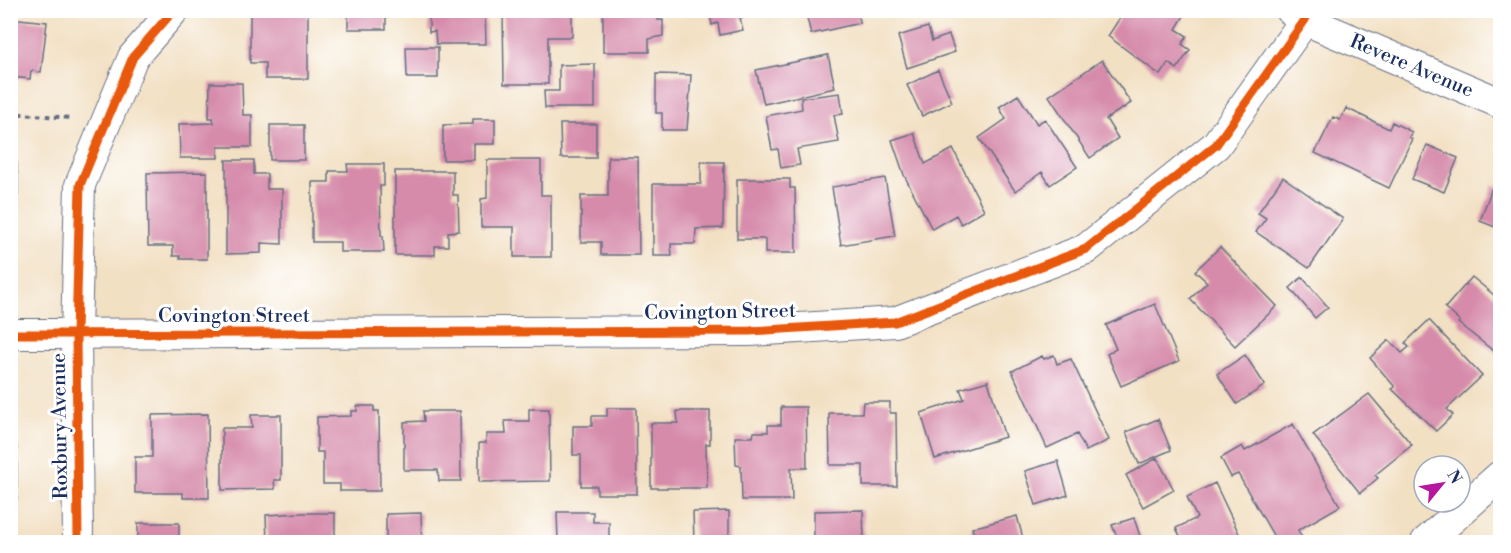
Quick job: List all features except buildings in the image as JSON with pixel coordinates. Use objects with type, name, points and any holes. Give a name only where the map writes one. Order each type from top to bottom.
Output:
[{"type":"street","name":"Roxbury Avenue","points":[[78,543],[75,333],[80,185],[133,57],[174,10]]},
{"type":"street","name":"Revere Avenue","points":[[1301,14],[1500,103]]},
{"type":"street","name":"Covington Street","points":[[10,334],[750,331],[895,322],[1086,249],[1216,145],[1301,14]]},
{"type":"street","points":[[1426,543],[1500,476]]},
{"type":"path","points":[[10,113],[106,121]]},
{"type":"cycle path","points":[[78,542],[76,333],[80,185],[133,57],[174,10]]},
{"type":"cycle path","points":[[10,334],[750,331],[895,322],[1086,249],[1216,145],[1305,20],[1308,10]]}]
